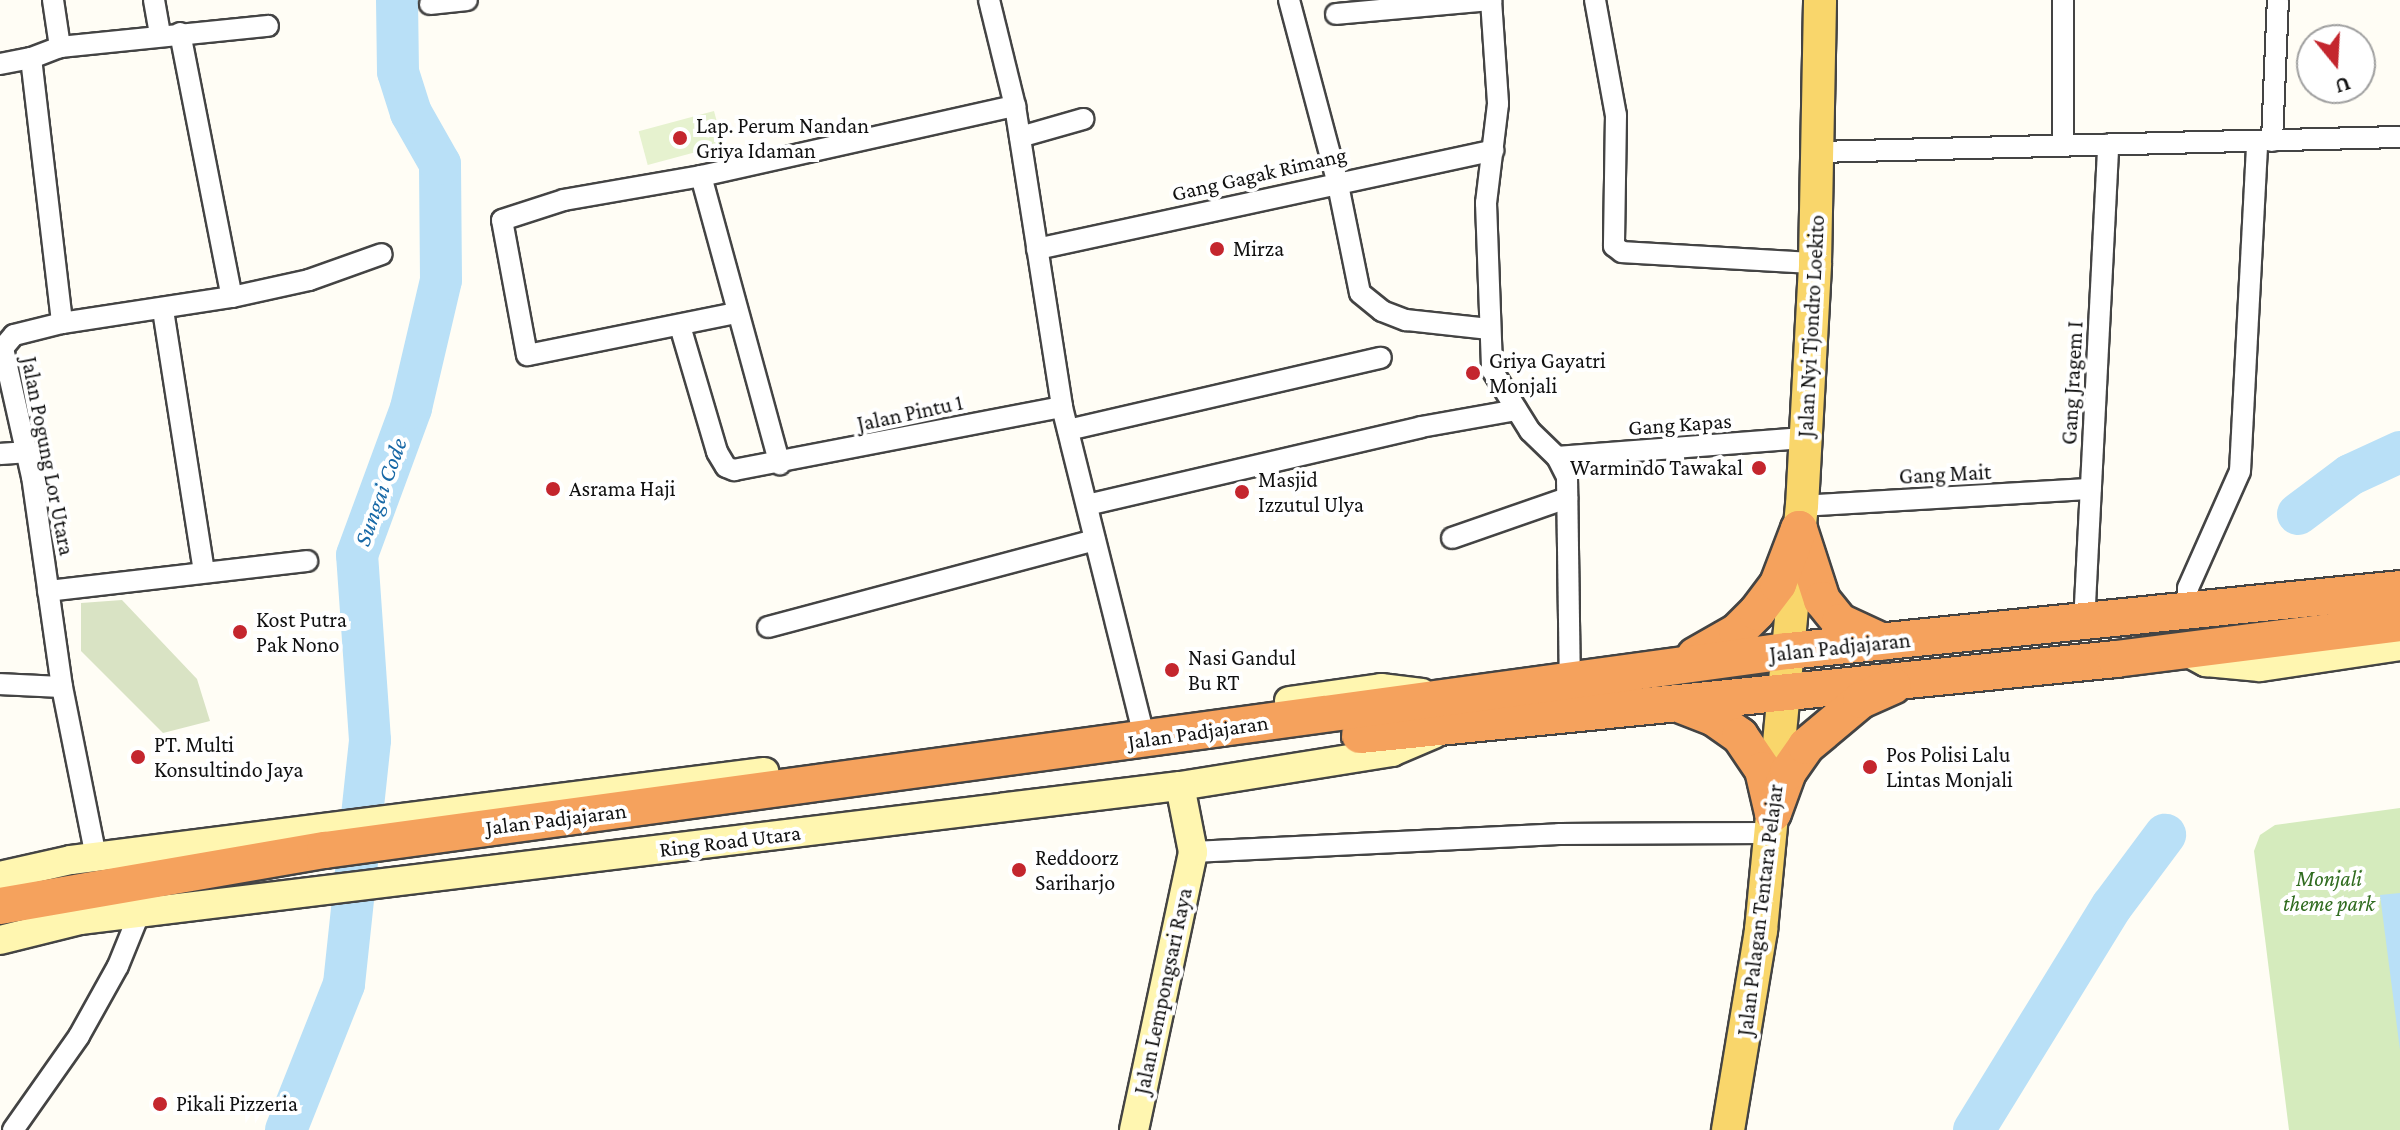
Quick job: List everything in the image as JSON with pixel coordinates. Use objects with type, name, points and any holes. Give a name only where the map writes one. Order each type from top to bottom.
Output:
[{"type":"highway","points":[[1800,517],[1822,600],[1840,622],[1884,643]]},
{"type":"highway","points":[[1772,823],[1763,770],[1740,736],[1671,684],[1757,612],[1778,584],[1800,517]]},
{"type":"highway","name":"Jalan Padjajaran","points":[[0,906],[331,858],[439,837],[1671,684],[1788,651],[2084,624],[2185,609],[2400,589]]},
{"type":"highway","points":[[2185,609],[2185,650]]},
{"type":"highway","name":"Jalan Padjajaran","points":[[1453,710],[1570,681],[1784,690],[2185,650],[2400,623]]},
{"type":"highway","points":[[1772,823],[1788,772],[1828,723],[1861,700],[1912,677]]},
{"type":"highway","name":"Jalan Padjajaran","points":[[0,923],[144,904],[331,858]]},
{"type":"main road","name":"Jalan Nyi Tjondro Loekito","points":[[1788,651],[1806,438],[1815,263],[1820,0]]},
{"type":"main road","name":"Jalan Palagan Tentara Pelajar","points":[[1728,1130],[1751,1007],[1788,651]]},
{"type":"street","points":[[53,0],[60,47]]},
{"type":"street","points":[[154,0],[170,34],[232,297]]},
{"type":"street","points":[[430,4],[467,0]]},
{"type":"street","points":[[989,0],[1005,108],[1020,137],[1056,408],[1068,430],[1141,723]]},
{"type":"street","points":[[1289,0],[1337,180],[1364,297],[1406,320],[1489,329]]},
{"type":"street","points":[[1336,14],[1491,0],[1498,104],[1486,203],[1492,370],[1516,410],[1557,457],[1567,477],[1570,681]]},
{"type":"street","points":[[1595,0],[1616,115],[1614,246],[1622,252],[1815,263]]},
{"type":"street","points":[[2063,0],[2063,146]]},
{"type":"street","points":[[2278,0],[2264,142],[2240,471],[2188,588],[2185,609],[2257,590],[2400,572]]},
{"type":"street","points":[[0,64],[31,58],[60,47],[268,26]]},
{"type":"street","points":[[31,58],[62,323]]},
{"type":"street","points":[[736,313],[527,355],[501,227],[510,215],[564,200],[701,176],[1005,108]]},
{"type":"street","points":[[1020,137],[1083,119]]},
{"type":"street","points":[[1818,152],[2400,137]]},
{"type":"street","name":"Gang Jragem I","points":[[2084,624],[2108,145]]},
{"type":"street","name":"Gang Gagak Rimang","points":[[1037,249],[1337,180],[1493,150]]},
{"type":"street","points":[[701,176],[736,313],[780,464]]},
{"type":"street","name":"Jalan Pogung Lor Utara","points":[[96,857],[62,687],[26,452],[1,352],[14,335],[62,323],[163,310],[232,297],[309,280],[382,254]]},
{"type":"street","points":[[163,310],[204,572]]},
{"type":"street","name":"Jalan Pintu 1","points":[[680,326],[726,467],[780,464],[1056,408]]},
{"type":"street","points":[[1068,430],[1381,358]]},
{"type":"street","points":[[1087,505],[1421,427],[1516,410]]},
{"type":"street","name":"Gang Kapas","points":[[1557,457],[1806,438]]},
{"type":"street","points":[[0,454],[26,452]]},
{"type":"street","name":"Gang Mait","points":[[1800,517],[2090,489]]},
{"type":"street","points":[[1452,538],[1567,498]]},
{"type":"street","points":[[768,627],[1095,540]]},
{"type":"street","name":"Jalan Pogung Lor Utara","points":[[48,591],[307,561]]},
{"type":"street","points":[[2185,650],[2206,662],[2260,667],[2400,646]]},
{"type":"street","points":[[10,683],[62,687]]},
{"type":"street","points":[[439,837],[1141,723],[1381,688],[1453,710]]},
{"type":"street","name":"Ring Road Utara","points":[[439,837],[1180,786],[1392,752],[1453,710]]},
{"type":"street","points":[[1180,786],[1193,852],[1772,823]]},
{"type":"street","name":"Jalan Lempongsari Raya","points":[[1134,1130],[1193,852]]},
{"type":"street","points":[[0,876],[96,857],[331,858]]},
{"type":"street","points":[[0,940],[144,904]]},
{"type":"street","points":[[9,1128],[79,1036],[144,904]]},
{"type":"green space","name":"Lap. Perum Nandan Griya Idaman","points":[[714,111],[723,145],[648,165],[639,131]]},
{"type":"green space","points":[[122,600],[197,679],[210,721],[163,733],[81,651],[81,603]]},
{"type":"green space","name":"Monjali theme park","points":[[2400,808],[2400,1130],[2289,1130],[2254,851],[2260,835],[2275,825]]},
{"type":"water","points":[[2400,893],[2400,1050],[2380,895]]},
{"type":"waterway","name":"Sungai Code","points":[[286,1130],[344,984],[370,740],[357,555],[411,408],[441,280],[440,164],[411,113],[398,72],[397,0]]},
{"type":"waterway","points":[[2298,514],[2350,475],[2400,452]]},
{"type":"waterway","points":[[1974,1130],[2112,906],[2165,835]]},
{"type":"place","name":"Lap. Perum Nandan Griya Idaman","points":[[680,138]]},
{"type":"place","name":"Mirza","points":[[1217,249]]},
{"type":"place","name":"Griya Gayatri Monjali","points":[[1473,373]]},
{"type":"place","name":"Warmindo Tawakal","points":[[1759,468]]},
{"type":"place","name":"Asrama Haji","points":[[553,489]]},
{"type":"place","name":"Masjid Izzutul Ulya","points":[[1242,492]]},
{"type":"place","name":"Kost Putra Pak Nono","points":[[240,632]]},
{"type":"place","name":"Nasi Gandul Bu RT","points":[[1172,670]]},
{"type":"place","name":"PT. Multi Konsultindo Jaya","points":[[138,757]]},
{"type":"place","name":"Pos Polisi Lalu Lintas Monjali","points":[[1870,767]]},
{"type":"place","name":"Reddoorz Sariharjo","points":[[1019,870]]},
{"type":"place","name":"Pikali Pizzeria","points":[[160,1104]]}]
